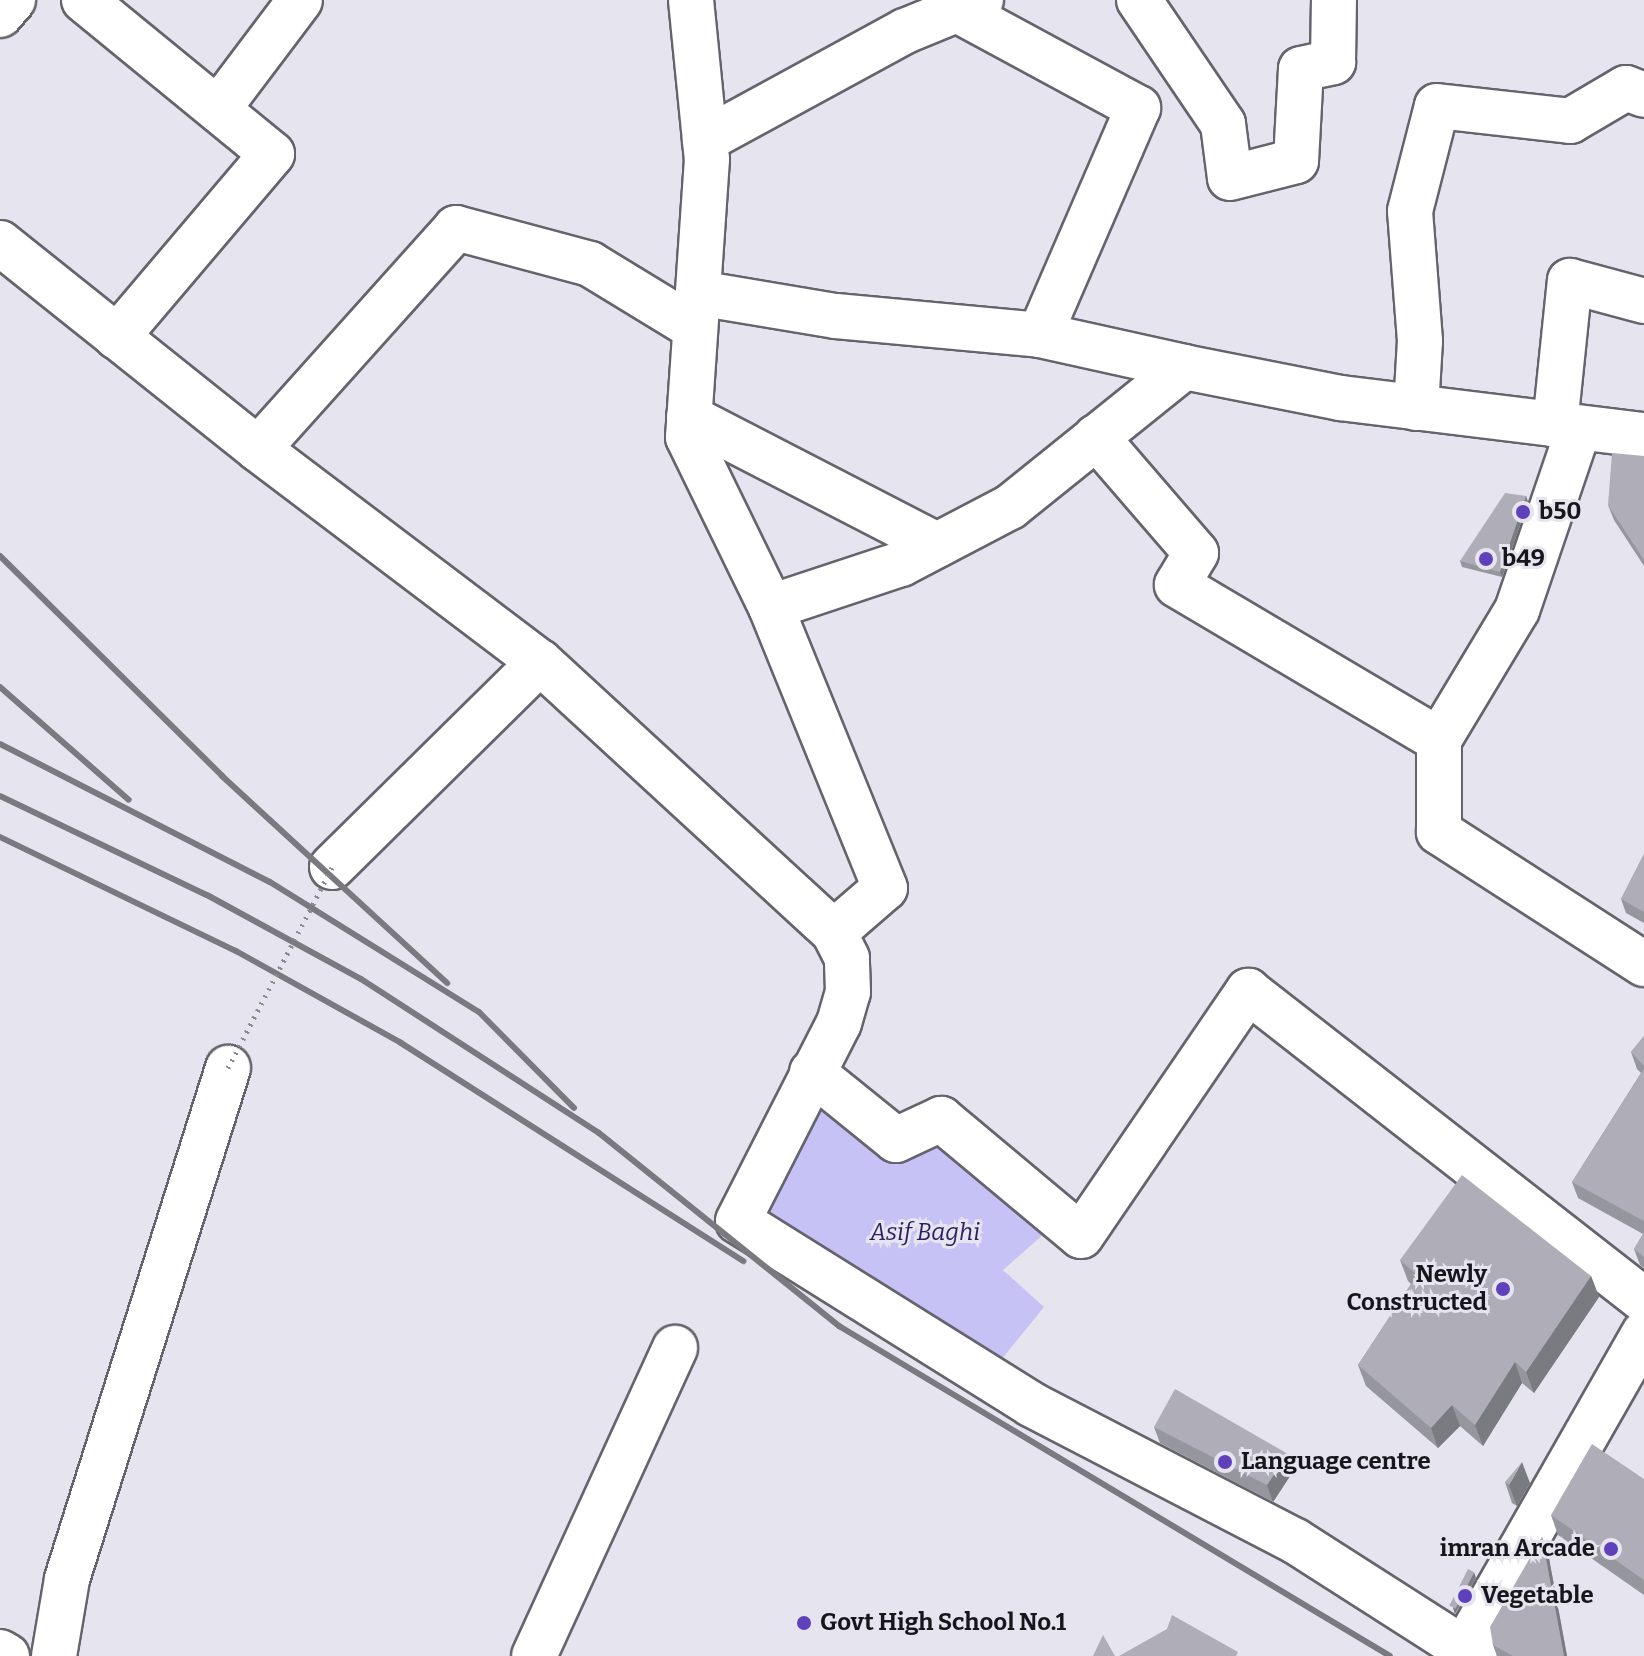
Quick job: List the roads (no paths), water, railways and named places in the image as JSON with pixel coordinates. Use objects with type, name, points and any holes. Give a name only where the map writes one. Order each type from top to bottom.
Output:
[{"type":"street","points":[[0,15],[13,0]]},
{"type":"street","points":[[84,0],[272,154],[117,337]]},
{"type":"street","points":[[218,109],[300,0]]},
{"type":"street","points":[[691,0],[705,140],[688,437],[771,607],[885,888],[834,932]]},
{"type":"street","points":[[1139,0],[1223,124],[1230,178],[1296,161],[1301,69],[1333,62],[1334,0]]},
{"type":"street","points":[[705,140],[905,31],[969,5],[1138,108],[1040,335]]},
{"type":"street","points":[[1416,408],[1420,341],[1410,211],[1437,106],[1570,121],[1626,88],[1644,95]]},
{"type":"street","points":[[258,449],[456,228],[590,264],[696,310],[836,316],[1040,335],[1184,367],[1416,408],[1644,435]]},
{"type":"street","points":[[0,243],[258,449],[540,662],[834,932],[847,958],[848,992],[839,1023],[738,1221],[1031,1404],[1295,1541],[1466,1654],[1644,1333]]},
{"type":"street","points":[[1644,301],[1570,281],[1567,427],[1517,610],[1439,740],[1439,832],[1644,964]]},
{"type":"street","points":[[771,607],[901,564],[1010,507],[1184,367]]},
{"type":"street","points":[[689,417],[937,545]]},
{"type":"street","points":[[1096,437],[1196,553],[1177,585],[1439,740]]},
{"type":"street","points":[[332,867],[540,662]]},
{"type":"street","points":[[812,1072],[896,1140],[941,1119],[1081,1236],[1248,991],[1644,1300]]},
{"type":"street","points":[[54,1656],[67,1579],[228,1068]]},
{"type":"street","points":[[534,1656],[675,1348]]},
{"type":"street","points":[[0,1652],[7,1656]]},
{"type":"railway","points":[[0,556],[222,776],[447,983]]},
{"type":"railway","points":[[0,687],[129,800]]},
{"type":"railway","points":[[0,744],[270,882],[479,1012],[574,1108]]},
{"type":"railway","points":[[0,796],[207,895],[361,979],[599,1133],[839,1326],[1390,1656]]},
{"type":"railway","points":[[0,837],[236,951],[401,1043],[743,1261]]},
{"type":"place","name":"b50","points":[[1523,512]]},
{"type":"place","name":"b49","points":[[1486,559]]},
{"type":"place","name":"Newly Constructed","points":[[1503,1289]]},
{"type":"place","name":"Language centre","points":[[1225,1462]]},
{"type":"place","name":"imran Arcade","points":[[1611,1549]]},
{"type":"place","name":"Vegetable","points":[[1465,1596]]},
{"type":"place","name":"Govt High School No.1","points":[[804,1623]]},
{"type":"park label","name":"Asif Baghi","points":[[925,1233]]}]
